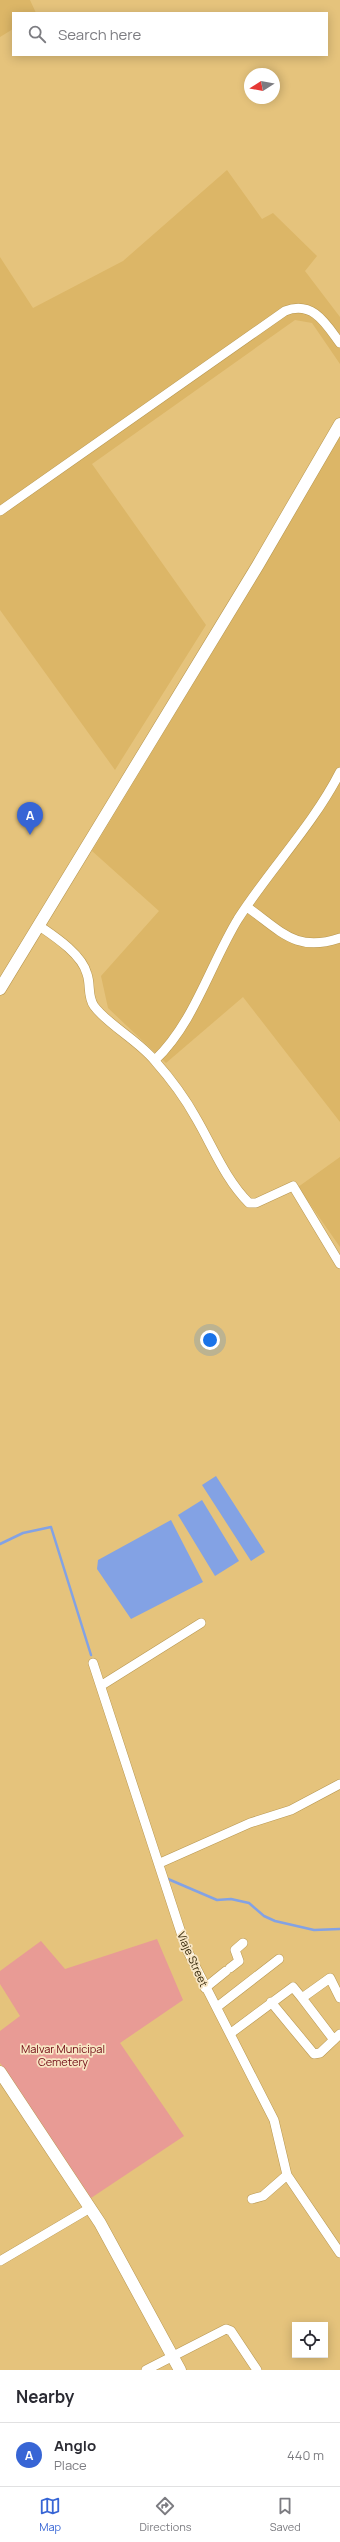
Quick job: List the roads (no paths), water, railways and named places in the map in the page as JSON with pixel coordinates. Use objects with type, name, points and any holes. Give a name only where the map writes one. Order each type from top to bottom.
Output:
[{"type":"street","points":[[0,511],[286,311],[300,308],[312,311],[322,319],[340,344]]},
{"type":"street","points":[[0,989],[258,565],[340,424]]},
{"type":"street","points":[[155,1060],[175,1038],[247,907],[319,806],[340,772]]},
{"type":"street","points":[[247,907],[294,940],[309,944],[322,944],[340,938]]},
{"type":"street","points":[[38,925],[83,964],[88,978],[90,997],[95,1008],[130,1036],[155,1060],[196,1116],[224,1170],[249,1203],[256,1203],[292,1186],[340,1264]]},
{"type":"street","points":[[102,1685],[201,1623]]},
{"type":"street","name":"Viaje Street","points":[[93,1663],[102,1685],[111,1724],[160,1863],[176,1919],[206,1988],[231,2033],[274,2120],[287,2175],[340,2253]]},
{"type":"street","points":[[160,1863],[250,1823],[291,1810],[340,1784]]},
{"type":"street","points":[[206,1988],[239,1961],[235,1950],[243,1943]]},
{"type":"street","points":[[217,2007],[279,1959]]},
{"type":"street","points":[[302,1998],[328,1978],[331,1980],[340,1998]]},
{"type":"street","points":[[231,2033],[271,2002],[293,1987],[337,2037],[320,2053],[314,2054],[271,2002]]},
{"type":"street","points":[[0,2072],[90,2208],[180,2370]]},
{"type":"street","points":[[252,2199],[263,2196],[287,2175]]},
{"type":"street","points":[[0,2261],[90,2208]]},
{"type":"street","points":[[146,2370],[226,2329],[231,2331],[257,2370]]},
{"type":"water","points":[[216,1476],[265,1552],[251,1561],[202,1485]]},
{"type":"water","points":[[202,1500],[239,1561],[215,1576],[178,1515]]},
{"type":"water","points":[[171,1520],[203,1582],[131,1619],[97,1569],[98,1560]]},
{"type":"waterway","points":[[0,1544],[23,1533],[51,1527],[91,1655]]},
{"type":"waterway","points":[[168,1879],[217,1900],[231,1899],[249,1903],[264,1916],[275,1921],[314,1930],[340,1929]]},
{"type":"place","name":"Anglo","points":[[30,835]]},
{"type":"park label","name":"Malvar Municipal Cemetery","points":[[63,2054]]}]
